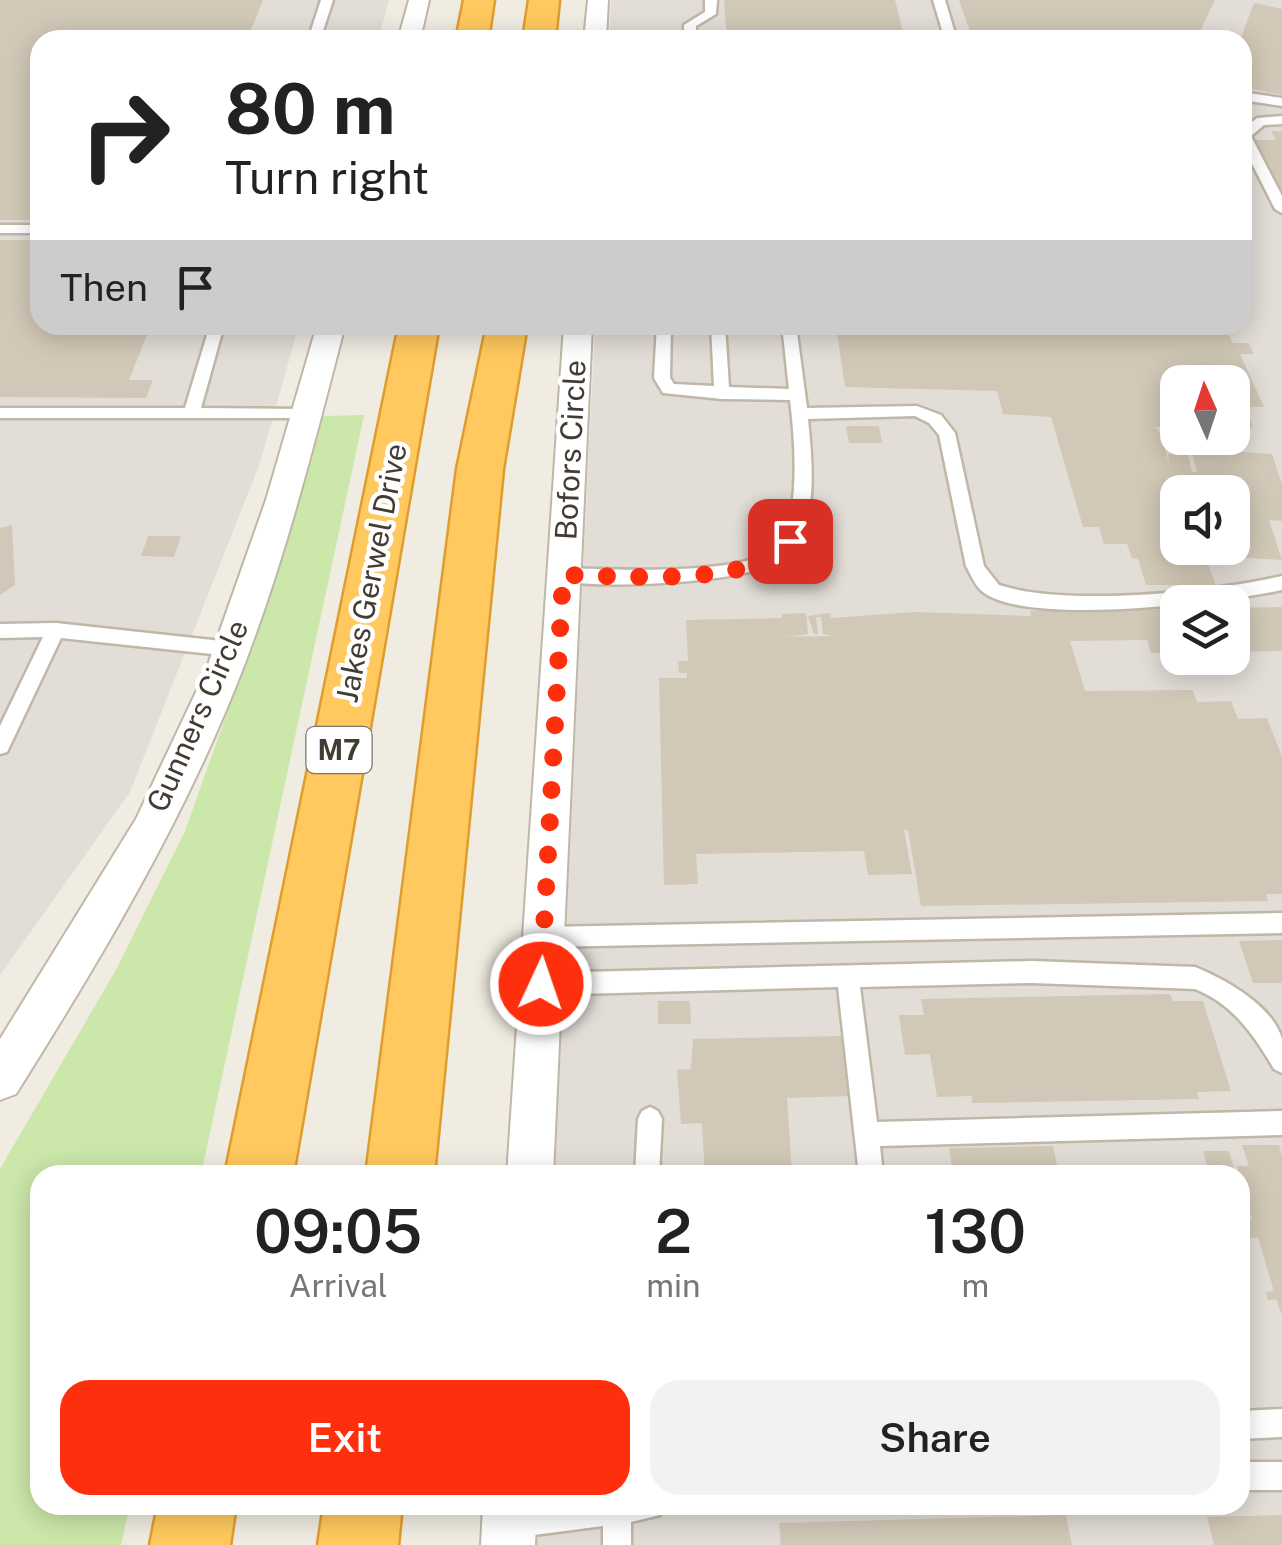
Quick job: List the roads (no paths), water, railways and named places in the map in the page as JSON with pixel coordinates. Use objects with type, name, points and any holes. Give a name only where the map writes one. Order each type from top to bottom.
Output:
[{"type":"highway","points":[[474,30],[479,0]]},
{"type":"highway","points":[[540,30],[544,0]]},
{"type":"highway","name":"Jakes Gerwel Drive","points":[[261,1165],[417,335]]},
{"type":"highway","points":[[401,1165],[480,469],[505,335]]},
{"type":"highway","points":[[190,1545],[195,1515]]},
{"type":"highway","points":[[358,1545],[362,1515]]},
{"type":"street","points":[[411,30],[419,0]]},
{"type":"street","points":[[596,30],[598,0]]},
{"type":"street","name":"Gunners Circle","points":[[0,1078],[86,947],[154,819],[231,648],[278,518],[328,335]]},
{"type":"street","name":"Bofors Circle","points":[[531,1165],[577,335]]},
{"type":"lane","points":[[317,30],[327,0]]},
{"type":"lane","points":[[690,30],[690,25],[710,14],[711,0]]},
{"type":"lane","points":[[939,0],[949,30]]},
{"type":"lane","points":[[1252,98],[1282,102]]},
{"type":"lane","points":[[1252,128],[1261,121],[1282,120]]},
{"type":"lane","points":[[1252,151],[1282,209]]},
{"type":"lane","points":[[0,229],[30,228]]},
{"type":"lane","points":[[191,414],[214,335]]},
{"type":"lane","points":[[664,335],[664,385],[674,392],[796,395]]},
{"type":"lane","points":[[719,335],[722,394]]},
{"type":"lane","points":[[563,575],[721,571],[758,566],[780,555],[790,541],[800,495],[790,335]]},
{"type":"lane","points":[[797,414],[917,412],[935,419],[947,433],[975,566],[982,580],[995,591],[1020,598],[1094,600],[1242,594],[1282,583]]},
{"type":"lane","points":[[0,414],[308,414]]},
{"type":"lane","points":[[0,631],[56,630],[231,648]]},
{"type":"lane","points":[[0,746],[56,630]]},
{"type":"lane","points":[[543,937],[1282,923]]},
{"type":"lane","points":[[541,984],[1032,972],[1195,978],[1218,985],[1242,1002],[1282,1060]]},
{"type":"lane","points":[[848,977],[870,1165]]},
{"type":"lane","points":[[647,1165],[650,1119]]},
{"type":"lane","points":[[868,1134],[1282,1123]]},
{"type":"lane","points":[[1250,1425],[1282,1423]]},
{"type":"lane","points":[[1250,1476],[1282,1476]]},
{"type":"lane","points":[[509,1525],[581,1515]]},
{"type":"lane","points":[[617,1515],[617,1545]]}]
